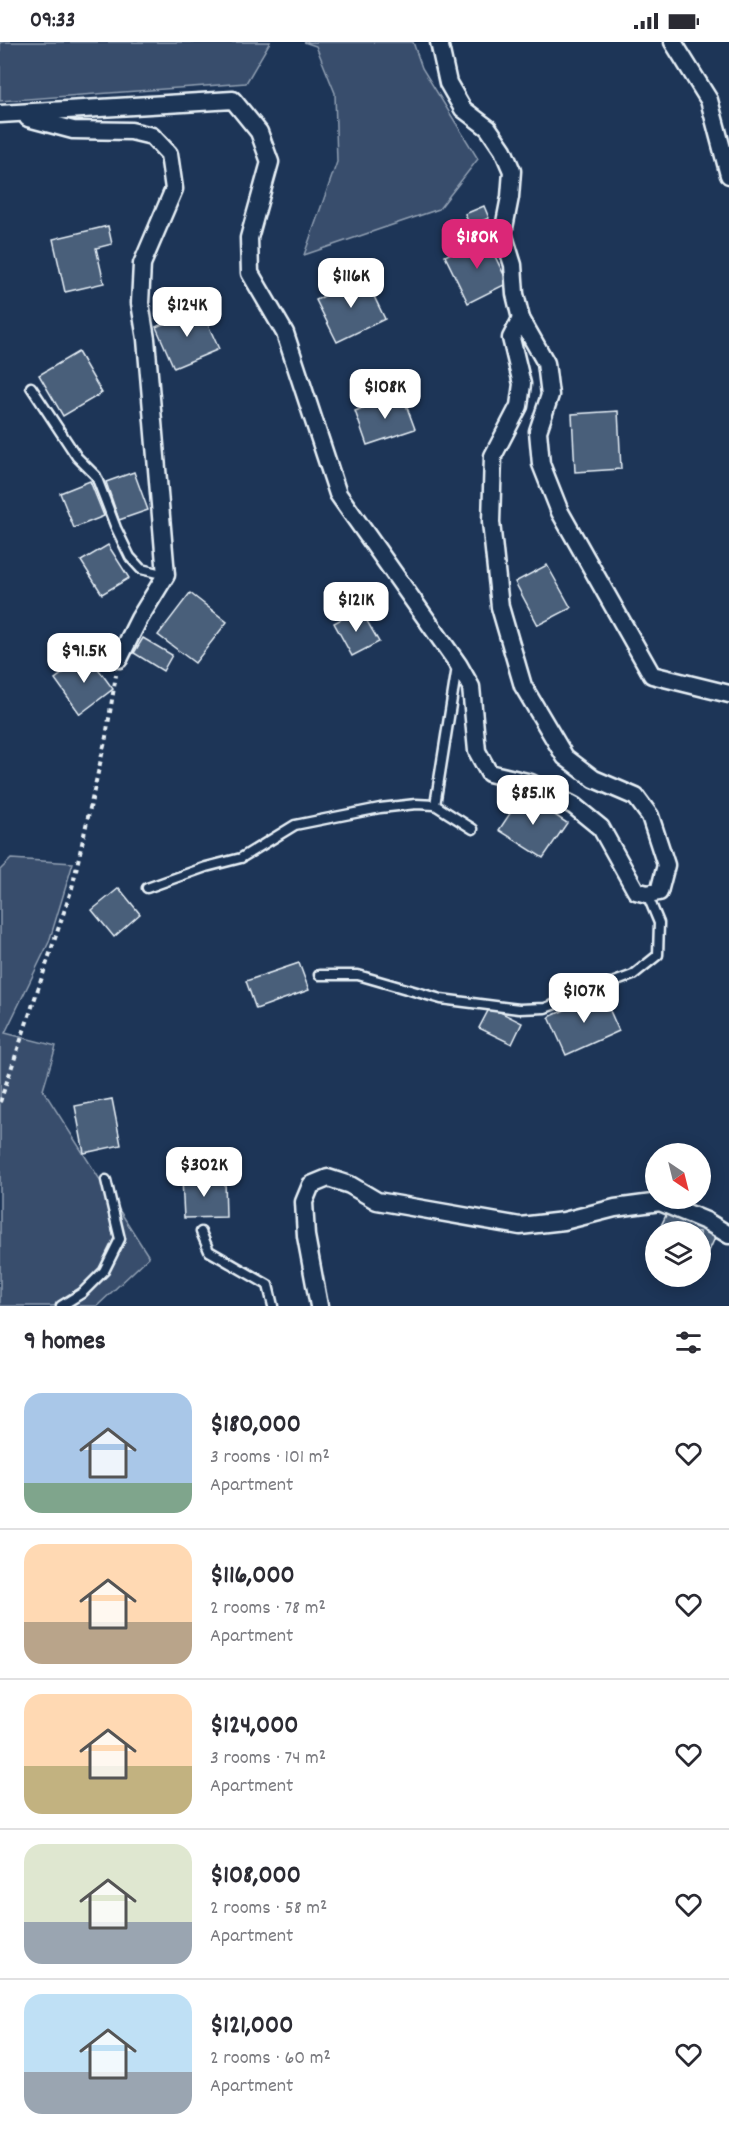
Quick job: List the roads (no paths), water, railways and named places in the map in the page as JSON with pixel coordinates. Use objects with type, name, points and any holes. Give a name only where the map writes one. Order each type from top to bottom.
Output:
[{"type":"street","points":[[439,42],[448,83],[463,109],[488,128],[503,150],[512,171],[503,233],[513,265],[515,294],[521,319],[546,363],[550,395],[538,431],[541,464],[560,512],[652,675],[729,694]]},
{"type":"street","points":[[673,42],[710,100],[729,175]]},
{"type":"street","points":[[8,114],[233,100],[259,132],[270,162],[249,238],[250,273],[285,333],[338,494],[458,664],[471,687],[477,751],[489,773],[531,783],[574,806],[601,828],[636,891],[646,894],[659,892],[666,865],[650,816],[636,797],[594,779],[565,757],[523,686],[500,608],[491,522],[493,456],[519,406],[522,384],[511,338],[521,319]]},
{"type":"street","points":[[8,114],[73,130],[131,131],[152,136],[170,154],[174,189],[142,264],[140,303],[146,339],[166,575],[139,619],[119,659]]},
{"type":"street","points":[[320,1306],[306,1236],[304,1202],[311,1185],[328,1178],[350,1185],[377,1201],[520,1226],[564,1221],[615,1208],[660,1202],[706,1221],[729,1235]]},
{"type":"lane","points":[[31,387],[77,457],[96,476],[130,557],[141,569],[166,575]]},
{"type":"lane","points":[[435,805],[458,664]]},
{"type":"lane","points":[[147,888],[206,867],[241,858],[295,825],[380,808],[416,804],[435,805],[473,829]]},
{"type":"lane","points":[[319,975],[358,975],[441,999],[519,1009],[545,1008],[633,975],[658,955],[659,922],[646,894]]},
{"type":"lane","points":[[61,1306],[81,1293],[104,1271],[120,1239],[106,1180]]},
{"type":"lane","points":[[201,1232],[209,1251],[268,1285],[273,1306]]}]
